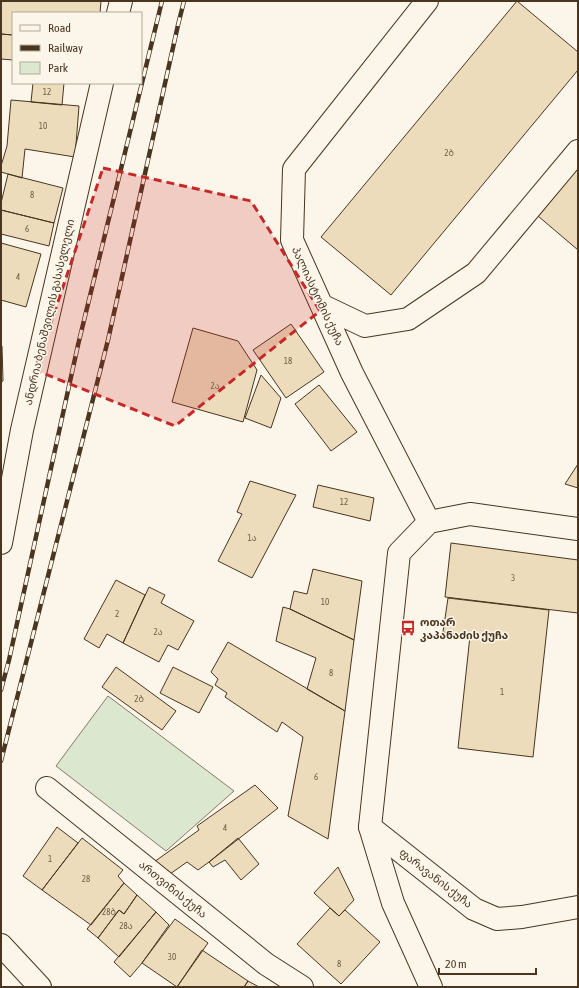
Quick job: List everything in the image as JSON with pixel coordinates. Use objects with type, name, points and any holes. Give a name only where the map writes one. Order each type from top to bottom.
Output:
[{"type":"street","points":[[118,12],[121,1]]},
{"type":"street","name":"პალიასტომის ქუჩა","points":[[427,1],[294,169],[292,240],[352,373],[429,522]]},
{"type":"street","name":"ანდრია ბენაშვილის გასასვლელი","points":[[1,543],[22,430],[102,84]]},
{"type":"street","points":[[323,306],[365,326],[408,319],[476,273],[578,151]]},
{"type":"street","points":[[431,987],[393,903],[370,827],[399,553],[429,522],[470,514],[578,529]]},
{"type":"street","name":"ართვინის ქუჩა","points":[[47,788],[266,964],[302,987]]},
{"type":"street","name":"ფარავანის ქუჩა","points":[[370,827],[474,909],[497,919],[522,917],[578,907]]},
{"type":"street","points":[[1,945],[40,987]]},
{"type":"highlighted area","points":[[103,168],[251,201],[320,311],[175,426],[35,370]]},
{"type":"green space","points":[[108,696],[234,791],[166,851],[56,766]]},
{"type":"building","points":[[1,1],[101,1],[100,12],[12,12],[12,35],[1,34]]},
{"type":"building","points":[[517,1],[578,52],[578,70],[391,295],[321,237]]},
{"type":"building","points":[[1,34],[12,35],[12,60],[1,59]]},
{"type":"building","points":[[33,84],[64,84],[62,105],[31,102]]},
{"type":"building","points":[[11,100],[79,106],[75,157],[25,149],[22,178],[1,172],[1,166],[7,146]]},
{"type":"building","points":[[578,168],[578,250],[538,216]]},
{"type":"building","points":[[8,174],[63,188],[54,223],[1,210],[1,203]]},
{"type":"building","points":[[1,210],[54,223],[49,246],[1,234]]},
{"type":"building","points":[[1,243],[41,254],[26,307],[1,300]]},
{"type":"building","points":[[291,324],[324,372],[286,398],[253,350]]},
{"type":"building","points":[[193,328],[238,341],[257,370],[243,422],[172,402]]},
{"type":"building","points":[[1,346],[3,381],[1,382]]},
{"type":"building","points":[[261,375],[281,398],[271,428],[245,418]]},
{"type":"building","points":[[319,385],[357,432],[331,451],[295,404]]},
{"type":"building","points":[[578,464],[578,488],[565,484]]},
{"type":"building","points":[[250,481],[296,495],[252,578],[218,561],[242,514],[237,512]]},
{"type":"building","points":[[318,485],[374,498],[370,521],[313,507]]},
{"type":"building","points":[[451,543],[578,560],[578,613],[445,597]]},
{"type":"building","points":[[313,569],[362,581],[354,640],[290,609],[294,591],[307,594]]},
{"type":"building","points":[[116,580],[145,595],[123,643],[107,634],[99,648],[84,639]]},
{"type":"building","points":[[149,587],[165,595],[161,603],[194,621],[178,650],[168,645],[159,662],[123,643]]},
{"type":"building","points":[[448,598],[549,610],[533,757],[458,748],[470,636],[443,632]]},
{"type":"building","points":[[283,607],[354,640],[345,711],[307,689],[316,658],[276,641]]},
{"type":"building","points":[[228,642],[345,711],[328,839],[288,816],[303,737],[282,722],[277,732],[225,697],[227,693],[215,685],[218,679],[211,672]]},
{"type":"building","points":[[116,667],[176,711],[162,730],[102,687]]},
{"type":"building","points":[[173,667],[213,687],[199,713],[160,693]]},
{"type":"building","points":[[255,785],[278,808],[209,862],[198,870],[187,862],[170,874],[154,862],[199,830],[197,826]]},
{"type":"building","points":[[57,827],[78,843],[42,890],[23,876]]},
{"type":"building","points":[[82,838],[123,870],[118,876],[124,883],[91,925],[42,890]]},
{"type":"building","points":[[238,838],[259,864],[241,880],[225,860],[213,867],[209,862]]},
{"type":"building","points":[[338,867],[354,900],[339,916],[314,893]]},
{"type":"building","points":[[124,883],[137,895],[124,914],[119,910],[98,938],[87,929]]},
{"type":"building","points":[[137,895],[156,912],[119,957],[98,938],[119,910],[124,914]]},
{"type":"building","points":[[330,908],[339,916],[345,910],[380,942],[341,984],[297,944]]},
{"type":"building","points":[[156,912],[169,925],[142,963],[130,977],[114,962]]},
{"type":"building","points":[[175,919],[208,943],[177,987],[142,963]]},
{"type":"building","points":[[202,950],[248,981],[244,987],[177,987]]},
{"type":"building","points":[[248,981],[259,987],[244,987]]},
{"type":"railway","points":[[142,83],[162,1]]},
{"type":"railway","points":[[1,761],[108,340],[184,1]]},
{"type":"railway","points":[[1,690],[9,660],[78,345],[142,84]]},
{"type":"place","name":"ოთარ კაპანაძის ქუჩა","points":[[408,628]]}]
